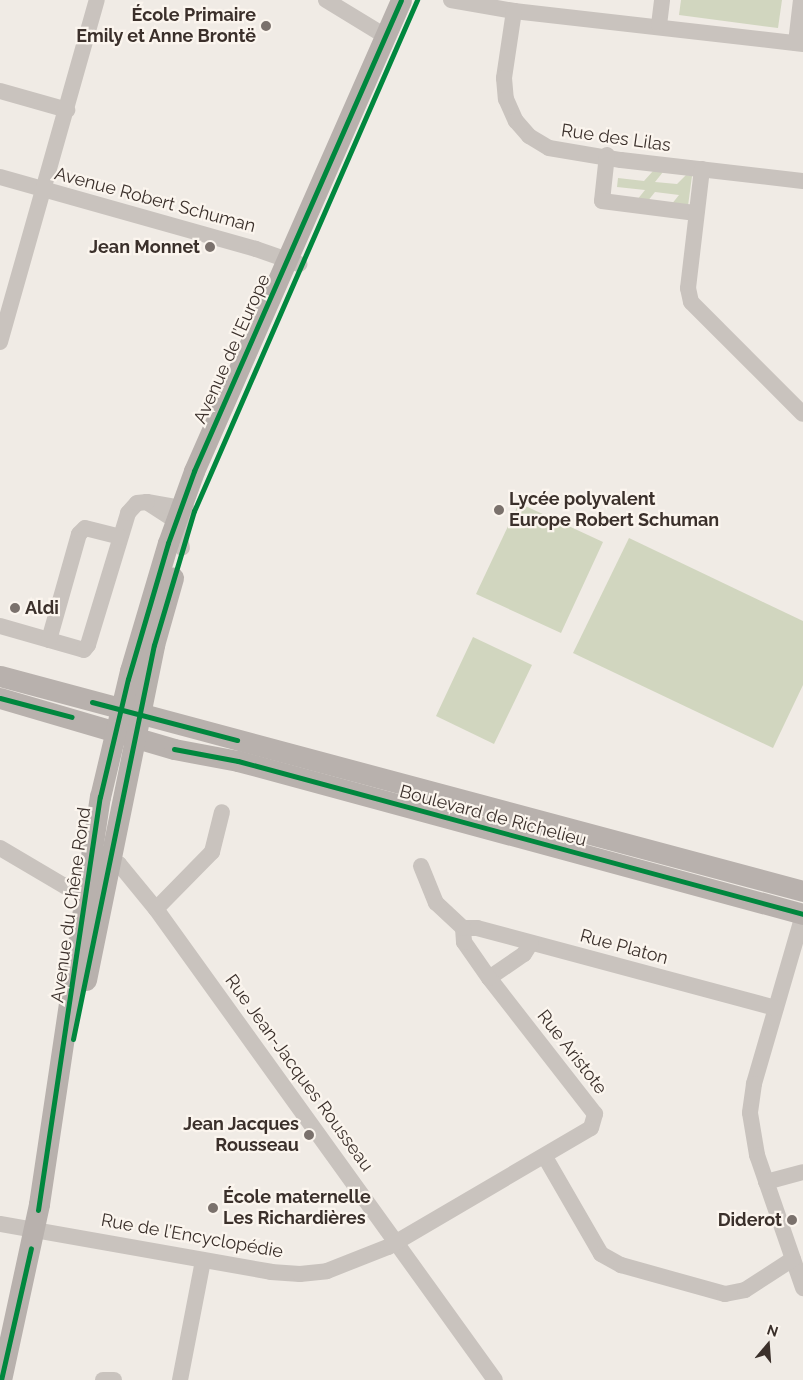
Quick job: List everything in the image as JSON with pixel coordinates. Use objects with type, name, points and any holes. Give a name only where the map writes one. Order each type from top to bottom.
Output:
[{"type":"main road","name":"Avenue de l’Europe","points":[[128,723],[147,686],[154,645],[182,548],[207,478],[401,0]]},
{"type":"main road","name":"Avenue de l’Europe","points":[[128,723],[178,514],[417,0]]},
{"type":"main road","name":"Boulevard de Richelieu","points":[[0,676],[92,702],[128,723],[158,744],[238,762],[803,914]]},
{"type":"main road","points":[[0,698],[128,723]]},
{"type":"main road","name":"Boulevard de Richelieu","points":[[128,723],[803,891]]},
{"type":"main road","name":"Avenue du Chêne Rond","points":[[2,1380],[35,1230],[101,861],[128,723]]},
{"type":"street","points":[[0,342],[68,110],[97,0]]},
{"type":"street","points":[[326,0],[385,36]]},
{"type":"street","points":[[451,0],[514,11],[659,25],[800,43],[801,0]]},
{"type":"street","points":[[659,25],[662,0]]},
{"type":"street","name":"Rue des Lilas","points":[[514,11],[504,78],[506,99],[516,121],[529,136],[549,148],[606,155],[621,160],[803,181]]},
{"type":"street","points":[[0,91],[68,110]]},
{"type":"street","points":[[606,155],[602,201],[696,213]]},
{"type":"street","points":[[702,170],[688,288],[690,302],[800,405]]},
{"type":"street","name":"Avenue Robert Schuman","points":[[0,177],[294,261]]},
{"type":"street","points":[[0,626],[84,650],[88,646],[128,513],[137,503],[147,502],[178,514],[186,508],[179,535],[182,548]]},
{"type":"street","points":[[49,640],[79,534],[85,528],[120,537]]},
{"type":"street","points":[[156,909],[212,852],[222,812]]},
{"type":"street","points":[[0,848],[57,883],[95,894]]},
{"type":"street","name":"Rue Jean-Jacques Rousseau","points":[[101,861],[119,864],[156,909],[495,1380]]},
{"type":"street","name":"Rue Aristote","points":[[396,1243],[545,1158],[591,1128],[595,1114],[489,978],[464,942],[463,928],[436,903],[421,866]]},
{"type":"street","points":[[803,914],[754,1084],[750,1113],[757,1155],[803,1288]]},
{"type":"street","name":"Rue Platon","points":[[463,928],[478,928],[775,1008]]},
{"type":"street","points":[[489,978],[524,954],[531,943]]},
{"type":"street","points":[[545,1158],[601,1254],[621,1265],[724,1294],[745,1290],[793,1259]]},
{"type":"street","points":[[766,1182],[803,1172]]},
{"type":"street","name":"Rue de l’Encyclopédie","points":[[0,1224],[203,1260],[300,1274],[326,1271],[365,1259],[396,1243]]},
{"type":"street","points":[[180,1380],[203,1260]]},
{"type":"street","points":[[104,1380],[114,1380]]},
{"type":"green space","points":[[681,0],[782,0],[778,28],[679,15]]},
{"type":"green space","points":[[653,171],[663,172],[655,182],[677,184],[686,175],[692,176],[688,206],[671,205],[679,195],[655,192],[647,202],[637,200],[645,190],[617,187],[618,178],[644,181]]},
{"type":"green space","points":[[519,503],[603,542],[561,633],[476,594]]},
{"type":"green space","points":[[629,538],[803,621],[803,685],[773,748],[573,653]]},
{"type":"green space","points":[[473,637],[532,665],[494,744],[436,716]]},
{"type":"cycle path","points":[[38,1210],[100,797],[128,679],[168,543],[194,471],[401,0]]},
{"type":"cycle path","points":[[73,1039],[154,645],[194,511],[417,0]]},
{"type":"cycle path","points":[[0,698],[72,717]]},
{"type":"cycle path","points":[[92,702],[237,740]]},
{"type":"cycle path","points":[[174,749],[238,761],[803,914]]},
{"type":"cycle path","points":[[1,1380],[31,1248]]},
{"type":"place","name":"École Primaire Emily et Anne Brontë","points":[[266,26]]},
{"type":"place","name":"Jean Monnet","points":[[210,247]]},
{"type":"place","name":"Lycée polyvalent Europe Robert Schuman","points":[[499,510]]},
{"type":"place","name":"Aldi","points":[[15,608]]},
{"type":"place","name":"Jean Jacques Rousseau","points":[[309,1135]]},
{"type":"place","name":"École maternelle Les Richardières","points":[[213,1208]]},
{"type":"place","name":"Diderot","points":[[792,1220]]}]
